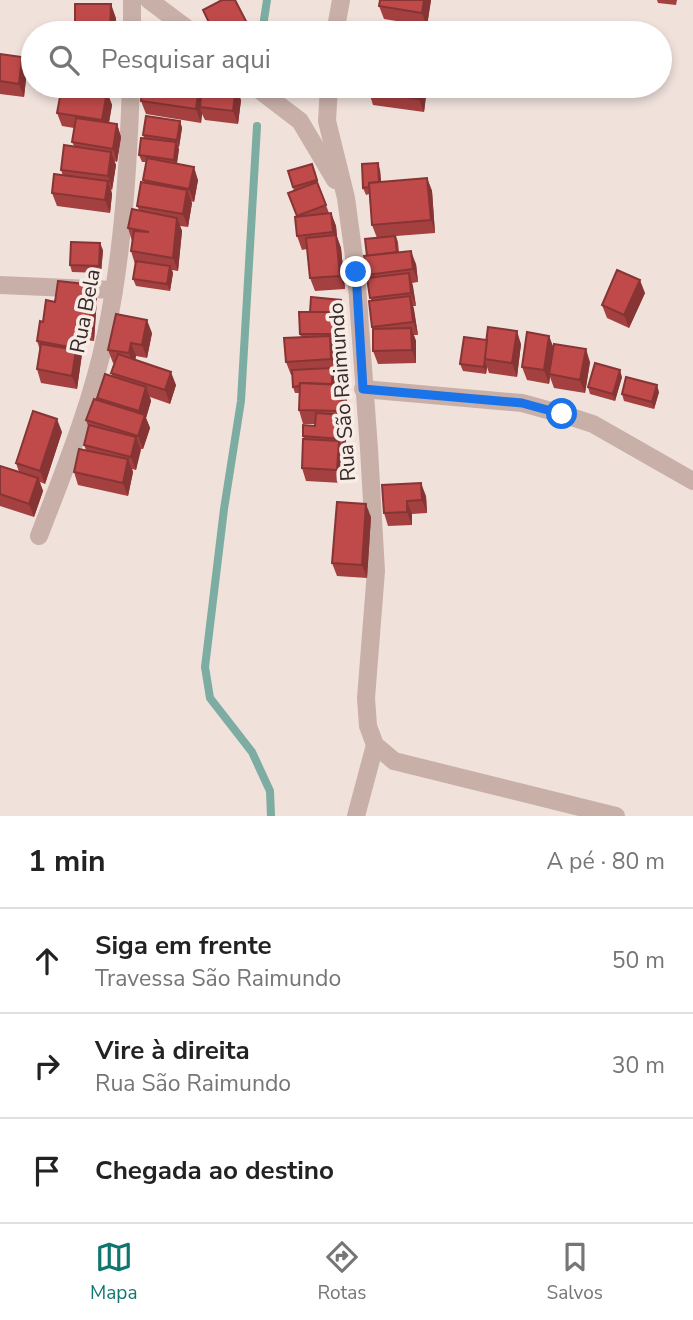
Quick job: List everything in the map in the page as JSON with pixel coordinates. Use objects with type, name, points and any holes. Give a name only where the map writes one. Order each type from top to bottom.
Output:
[{"type":"street","points":[[132,0],[132,21]]},
{"type":"street","points":[[149,0],[177,21]]},
{"type":"street","points":[[337,21],[341,0]]},
{"type":"street","name":"Rua Bela","points":[[39,536],[86,405],[106,337],[128,175],[131,98]]},
{"type":"street","points":[[270,98],[300,121],[346,198]]},
{"type":"street","name":"Rua São Raimundo","points":[[328,98],[327,121],[346,198],[356,272],[376,572],[366,698],[368,726],[374,745]]},
{"type":"street","points":[[0,285],[114,290]]},
{"type":"street","points":[[363,389],[522,403],[562,414],[593,424],[693,481]]},
{"type":"street","points":[[356,816],[374,745],[394,761],[616,816]]},
{"type":"building","points":[[222,0],[235,0],[246,21],[208,21],[203,10]]},
{"type":"building","points":[[380,0],[424,0],[422,13],[379,6]]},
{"type":"building","points":[[75,4],[111,4],[110,21],[75,21]]},
{"type":"building","points":[[0,54],[21,57],[19,84],[0,81]]},
{"type":"building","points":[[60,98],[106,98],[102,120],[57,113]]},
{"type":"building","points":[[141,98],[198,98],[196,109],[141,101]]},
{"type":"building","points":[[201,98],[235,98],[233,111],[200,107]]},
{"type":"building","points":[[146,116],[180,121],[177,140],[143,135]]},
{"type":"building","points":[[76,118],[117,124],[113,149],[72,142]]},
{"type":"building","points":[[141,138],[176,142],[174,160],[139,155]]},
{"type":"building","points":[[64,145],[111,152],[108,176],[61,170]]},
{"type":"building","points":[[147,158],[194,167],[189,189],[143,180]]},
{"type":"building","points":[[378,163],[379,182],[369,183],[369,187],[363,188],[362,164]]},
{"type":"building","points":[[312,164],[317,180],[293,187],[288,171]]},
{"type":"building","points":[[54,174],[108,181],[105,200],[52,193]]},
{"type":"building","points":[[427,178],[431,220],[372,225],[369,183]]},
{"type":"building","points":[[141,182],[187,190],[183,214],[137,206]]},
{"type":"building","points":[[317,182],[326,205],[297,216],[288,193]]},
{"type":"building","points":[[132,209],[177,218],[173,258],[131,251],[134,231],[149,232],[128,228]]},
{"type":"building","points":[[331,213],[333,232],[297,236],[295,217]]},
{"type":"building","points":[[336,235],[340,276],[310,278],[306,238]]},
{"type":"building","points":[[395,236],[397,252],[367,256],[365,239]]},
{"type":"building","points":[[71,242],[100,243],[99,266],[70,265]]},
{"type":"building","points":[[411,251],[413,269],[367,275],[364,256]]},
{"type":"building","points":[[136,261],[170,266],[167,284],[133,279]]},
{"type":"building","points":[[617,270],[640,280],[624,315],[602,305]]},
{"type":"building","points":[[409,273],[411,293],[370,298],[367,278]]},
{"type":"building","points":[[58,281],[93,285],[89,328],[79,326],[75,348],[37,341],[46,300],[55,302]]},
{"type":"building","points":[[410,296],[413,322],[372,327],[369,301]]},
{"type":"building","points":[[311,297],[341,300],[339,317],[335,317],[334,312],[310,312]]},
{"type":"building","points":[[299,312],[334,312],[334,334],[300,334]]},
{"type":"building","points":[[116,314],[147,320],[142,345],[131,343],[129,353],[108,350]]},
{"type":"building","points":[[488,327],[517,331],[512,363],[484,359]]},
{"type":"building","points":[[411,328],[412,350],[373,351],[373,329]]},
{"type":"building","points":[[527,332],[549,336],[544,370],[522,367]]},
{"type":"building","points":[[330,336],[331,359],[286,362],[284,338]]},
{"type":"building","points":[[464,337],[487,340],[484,367],[460,364]]},
{"type":"building","points":[[41,344],[76,350],[72,376],[37,369]]},
{"type":"building","points":[[554,344],[586,349],[580,380],[549,374]]},
{"type":"building","points":[[118,354],[171,372],[165,390],[111,373]]},
{"type":"building","points":[[595,363],[620,370],[613,394],[588,387]]},
{"type":"building","points":[[332,368],[332,384],[300,383],[299,386],[293,387],[292,370]]},
{"type":"building","points":[[105,374],[146,387],[139,411],[97,398]]},
{"type":"building","points":[[626,377],[657,385],[652,402],[622,394]]},
{"type":"building","points":[[300,383],[342,385],[341,411],[299,410]]},
{"type":"building","points":[[94,399],[145,415],[138,436],[86,420]]},
{"type":"building","points":[[33,411],[57,419],[40,471],[16,463]]},
{"type":"building","points":[[316,413],[342,415],[341,439],[303,436],[303,425],[315,426]]},
{"type":"building","points":[[89,425],[136,437],[131,457],[84,445]]},
{"type":"building","points":[[303,439],[339,441],[337,470],[302,468]]},
{"type":"building","points":[[79,449],[128,459],[123,483],[74,472]]},
{"type":"building","points":[[0,466],[38,478],[29,504],[0,494]]},
{"type":"building","points":[[421,483],[422,500],[407,501],[407,512],[384,513],[382,485]]},
{"type":"building","points":[[337,502],[366,504],[362,565],[332,563]]},
{"type":"waterway","points":[[264,21],[267,0]]},
{"type":"waterway","points":[[257,126],[241,401],[224,509],[205,667],[210,698],[252,752],[270,791],[271,816]]},
{"type":"route","points":[[356,272],[363,389],[522,403],[562,414]]}]
